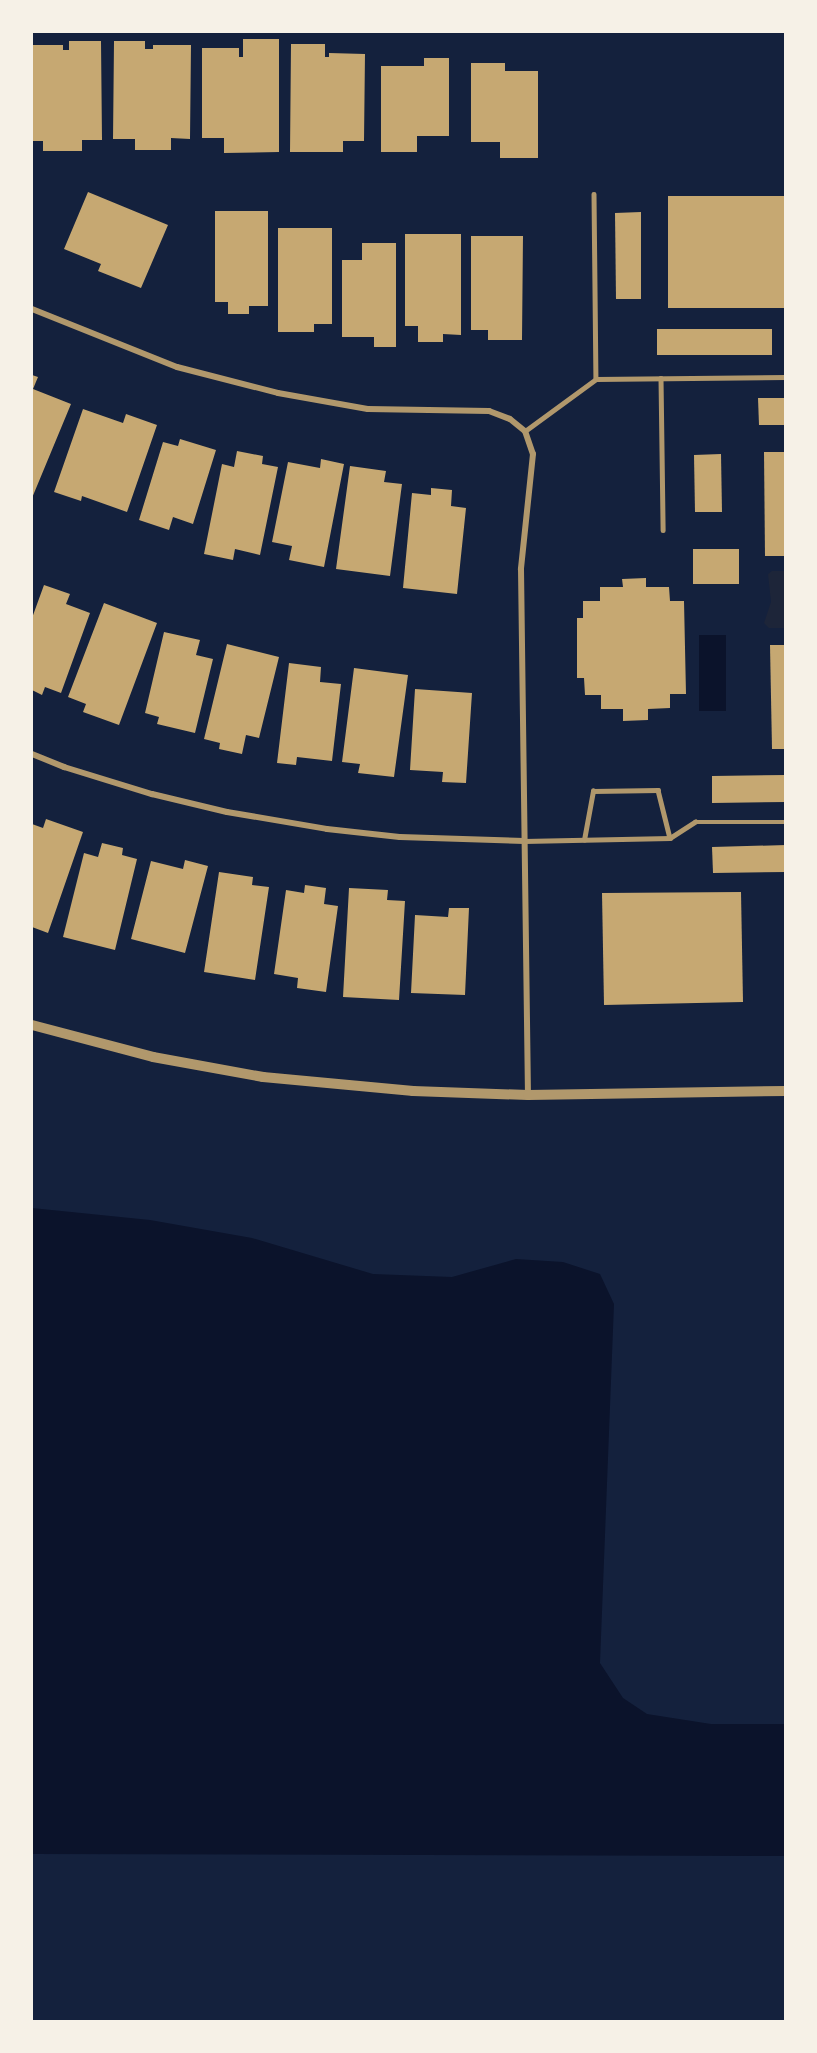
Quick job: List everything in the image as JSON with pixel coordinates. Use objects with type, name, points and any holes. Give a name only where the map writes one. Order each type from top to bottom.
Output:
[{"type":"street","points":[[32,309],[177,367],[278,393],[368,409],[489,411],[510,419],[525,431],[533,454],[521,569],[528,1095]]},
{"type":"street","points":[[32,754],[63,767],[152,794],[226,812],[327,829],[400,837],[524,841]]},
{"type":"street","points":[[32,1025],[153,1057],[263,1077],[413,1091],[528,1095],[786,1091]]},
{"type":"lane","points":[[594,194],[596,379]]},
{"type":"lane","points":[[525,431],[596,379],[786,377]]},
{"type":"lane","points":[[661,378],[663,530]]},
{"type":"lane","points":[[584,840],[593,791],[658,790],[670,838]]},
{"type":"lane","points":[[524,841],[670,838],[695,822],[786,822]]},
{"type":"shaded area","points":[[772,571],[785,571],[785,628],[769,628],[764,623],[771,602],[768,574]]},
{"type":"shaded area","points":[[699,635],[726,635],[726,711],[699,711]]},
{"type":"shaded area","points":[[32,1208],[150,1220],[252,1238],[373,1274],[452,1277],[516,1259],[563,1262],[600,1274],[614,1304],[600,1663],[623,1698],[647,1714],[711,1724],[785,1724],[785,1856],[32,1854]]},
{"type":"building","points":[[243,39],[279,39],[279,152],[224,153],[224,138],[202,138],[202,48],[239,48],[239,57],[243,57]]},
{"type":"building","points":[[69,41],[101,41],[102,140],[82,140],[82,151],[43,151],[43,141],[32,141],[32,45],[63,45],[63,50],[69,50]]},
{"type":"building","points":[[114,41],[145,41],[145,49],[153,49],[153,45],[191,45],[190,139],[171,138],[171,150],[135,150],[135,139],[113,139]]},
{"type":"building","points":[[291,44],[325,44],[325,57],[329,57],[329,53],[365,54],[364,141],[343,141],[343,152],[290,152]]},
{"type":"building","points":[[424,58],[449,58],[449,136],[417,136],[417,152],[381,152],[381,66],[424,66]]},
{"type":"building","points":[[471,63],[505,63],[505,71],[538,71],[538,158],[500,158],[500,142],[471,142]]},
{"type":"building","points":[[88,192],[168,225],[141,288],[98,271],[101,264],[64,249]]},
{"type":"building","points":[[668,196],[786,196],[786,308],[668,308]]},
{"type":"building","points":[[215,211],[268,211],[268,306],[249,306],[249,314],[228,314],[228,302],[215,302]]},
{"type":"building","points":[[641,212],[641,299],[616,299],[615,213]]},
{"type":"building","points":[[278,228],[332,228],[332,324],[314,324],[314,332],[278,332]]},
{"type":"building","points":[[405,234],[461,234],[461,335],[443,334],[443,342],[418,342],[418,326],[405,326]]},
{"type":"building","points":[[471,236],[523,236],[522,340],[488,340],[488,330],[471,330]]},
{"type":"building","points":[[362,243],[396,243],[396,347],[374,347],[374,337],[342,337],[342,260],[362,260]]},
{"type":"building","points":[[657,329],[772,329],[772,355],[657,355]]},
{"type":"building","points":[[32,375],[38,377],[33,389],[71,404],[32,498]]},
{"type":"building","points":[[758,398],[786,398],[786,425],[759,425]]},
{"type":"building","points":[[83,409],[123,423],[126,414],[157,425],[127,512],[82,496],[81,501],[54,492]]},
{"type":"building","points":[[180,439],[216,450],[193,524],[173,517],[169,530],[139,520],[163,442],[178,446]]},
{"type":"building","points":[[237,451],[263,456],[262,464],[278,467],[260,555],[235,549],[233,560],[204,554],[222,464],[234,467]]},
{"type":"building","points":[[764,452],[786,452],[786,556],[765,556]]},
{"type":"building","points":[[721,454],[722,512],[695,512],[694,455]]},
{"type":"building","points":[[321,459],[344,464],[324,567],[289,560],[292,546],[272,542],[288,462],[320,468]]},
{"type":"building","points":[[350,466],[386,471],[384,482],[402,484],[390,576],[336,569]]},
{"type":"building","points":[[431,488],[452,490],[451,506],[466,508],[457,594],[403,588],[412,493],[431,495]]},
{"type":"building","points":[[693,549],[739,549],[739,584],[693,584]]},
{"type":"building","points":[[646,578],[646,587],[669,587],[670,601],[684,601],[686,694],[670,694],[670,708],[648,709],[648,720],[623,721],[623,709],[601,709],[601,695],[585,695],[584,678],[577,678],[577,618],[583,618],[583,601],[600,601],[600,587],[623,587],[622,579]]},
{"type":"building","points":[[44,585],[70,594],[66,604],[90,613],[61,693],[45,687],[42,695],[32,690],[32,618]]},
{"type":"building","points":[[104,603],[157,623],[119,725],[83,712],[86,704],[68,697]]},
{"type":"building","points":[[164,632],[200,640],[196,655],[213,659],[195,733],[157,724],[159,717],[145,713]]},
{"type":"building","points":[[227,644],[279,657],[259,738],[246,735],[242,754],[219,749],[220,743],[204,739]]},
{"type":"building","points":[[770,645],[786,645],[786,749],[772,749]]},
{"type":"building","points":[[289,663],[321,667],[320,682],[341,684],[332,761],[297,757],[296,765],[277,763]]},
{"type":"building","points":[[354,668],[408,675],[394,777],[358,773],[360,764],[342,762]]},
{"type":"building","points":[[415,689],[472,693],[466,783],[442,782],[443,772],[410,770]]},
{"type":"building","points":[[786,775],[786,802],[712,803],[712,776]]},
{"type":"building","points":[[46,819],[83,832],[48,933],[32,927],[32,824],[43,828]]},
{"type":"building","points":[[102,843],[123,848],[122,855],[137,859],[115,950],[63,937],[84,853],[98,857]]},
{"type":"building","points":[[786,845],[786,872],[713,873],[712,847]]},
{"type":"building","points":[[185,860],[208,866],[185,953],[131,939],[151,861],[183,869]]},
{"type":"building","points":[[219,872],[253,877],[252,885],[269,887],[255,980],[204,972]]},
{"type":"building","points":[[305,885],[326,888],[324,904],[338,906],[326,992],[297,988],[298,978],[274,974],[286,890],[304,893]]},
{"type":"building","points":[[349,888],[388,890],[387,900],[405,901],[399,1000],[343,997]]},
{"type":"building","points":[[741,892],[743,1002],[604,1005],[602,893]]},
{"type":"building","points":[[449,908],[469,908],[465,995],[411,993],[415,915],[448,917]]}]
